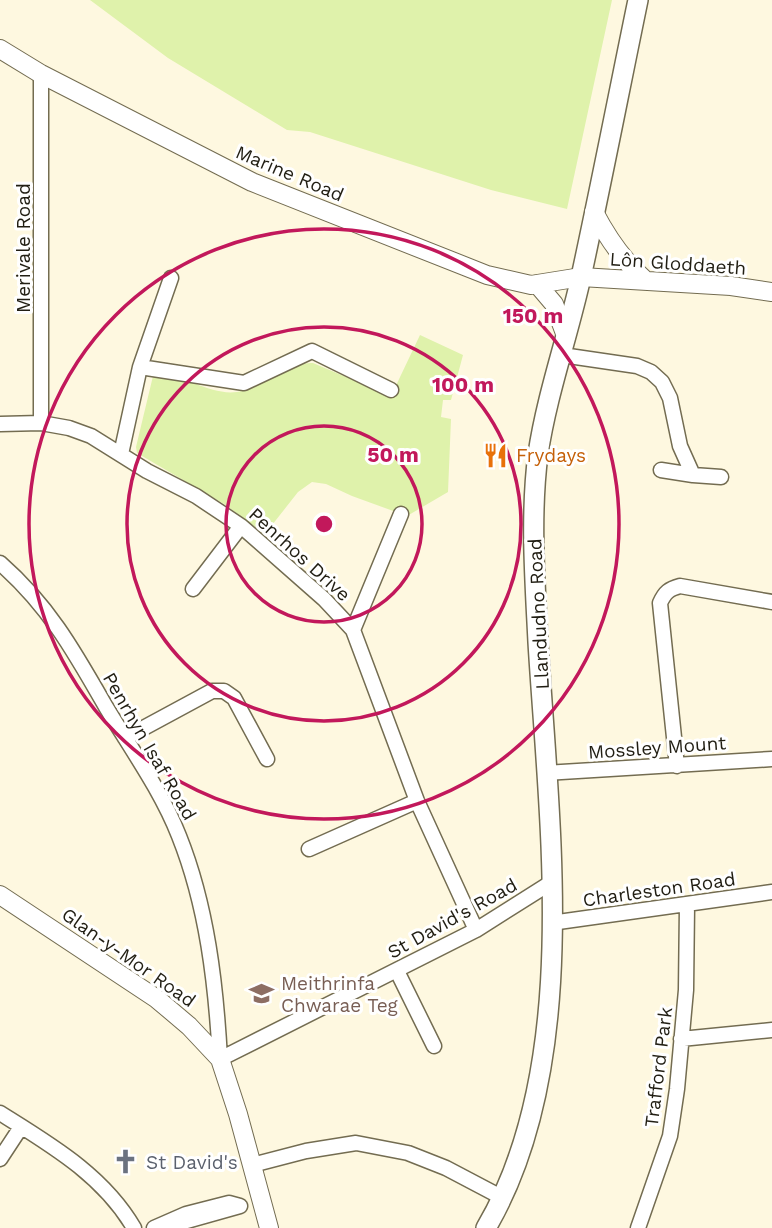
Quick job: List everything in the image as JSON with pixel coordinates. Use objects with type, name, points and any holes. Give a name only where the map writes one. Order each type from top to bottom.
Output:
[{"type":"main road","name":"Llandudno Road","points":[[485,1228],[503,1198],[524,1144],[534,1104],[549,1000],[552,883],[534,595],[534,519],[538,454],[581,277],[638,0]]},
{"type":"street","name":"Marine Road","points":[[0,49],[41,74],[252,183],[487,275],[531,285],[581,277]]},
{"type":"street","name":"Merivale Road","points":[[41,74],[41,423]]},
{"type":"street","points":[[594,212],[606,236],[630,267],[646,281]]},
{"type":"street","name":"Lôn Gloddaeth","points":[[581,277],[731,286],[772,292]]},
{"type":"street","points":[[121,454],[140,367],[171,278]]},
{"type":"street","points":[[537,284],[554,304],[564,346],[637,366],[651,372],[662,382],[670,398],[680,446],[693,475]]},
{"type":"street","points":[[140,367],[244,383],[312,352],[391,390]]},
{"type":"street","name":"Penrhos Drive","points":[[0,424],[41,423],[69,428],[91,436],[146,471],[196,496],[242,526],[324,599],[353,631],[417,801],[476,930]]},
{"type":"street","points":[[661,470],[721,477]]},
{"type":"street","points":[[353,631],[401,514]]},
{"type":"street","points":[[193,589],[242,526]]},
{"type":"street","name":"Penrhyn Isaf Road","points":[[0,563],[44,606],[68,640],[159,792],[179,835],[191,871],[216,993],[220,1059]]},
{"type":"street","points":[[677,765],[660,603],[669,589],[680,586],[772,602]]},
{"type":"street","points":[[125,738],[212,691],[224,691],[234,698],[267,750]]},
{"type":"street","name":"Mossley Mount","points":[[545,773],[772,759]]},
{"type":"street","points":[[309,849],[417,801]]},
{"type":"street","name":"St David's Road","points":[[220,1059],[476,930],[552,883]]},
{"type":"street","name":"Charleston Road","points":[[551,923],[772,892]]},
{"type":"street","name":"Glan-y-Mor Road","points":[[0,895],[157,999],[189,1026],[220,1059],[269,1228]]},
{"type":"street","name":"Trafford Park","points":[[638,1228],[670,1136],[677,1089],[688,950],[687,906]]},
{"type":"street","points":[[397,971],[434,1045]]},
{"type":"street","points":[[681,1039],[772,1030]]},
{"type":"street","points":[[0,1114],[88,1173],[109,1194],[134,1228]]},
{"type":"street","points":[[0,1159],[21,1127]]},
{"type":"street","points":[[252,1165],[306,1151],[356,1143],[408,1153],[446,1168],[503,1198]]},
{"type":"street","points":[[162,1228],[261,1201]]},
{"type":"street","points":[[155,1228],[186,1214],[229,1203],[240,1206]]},
{"type":"green space","points":[[90,0],[612,0],[567,209],[491,190],[310,132],[287,130],[168,58]]},
{"type":"green space","points":[[420,335],[463,355],[451,400],[443,400],[441,417],[451,419],[448,492],[407,516],[326,484],[312,482],[298,492],[265,534],[224,504],[137,453],[136,447],[153,376],[164,375],[216,390],[237,392],[257,386],[293,367],[313,363],[391,396]]},
{"type":"place","name":"Frydays","points":[[496,455]]},
{"type":"place","name":"Meithrinfa Chwarae Teg","points":[[261,994]]},
{"type":"place","name":"St David's","points":[[126,1162]]}]
